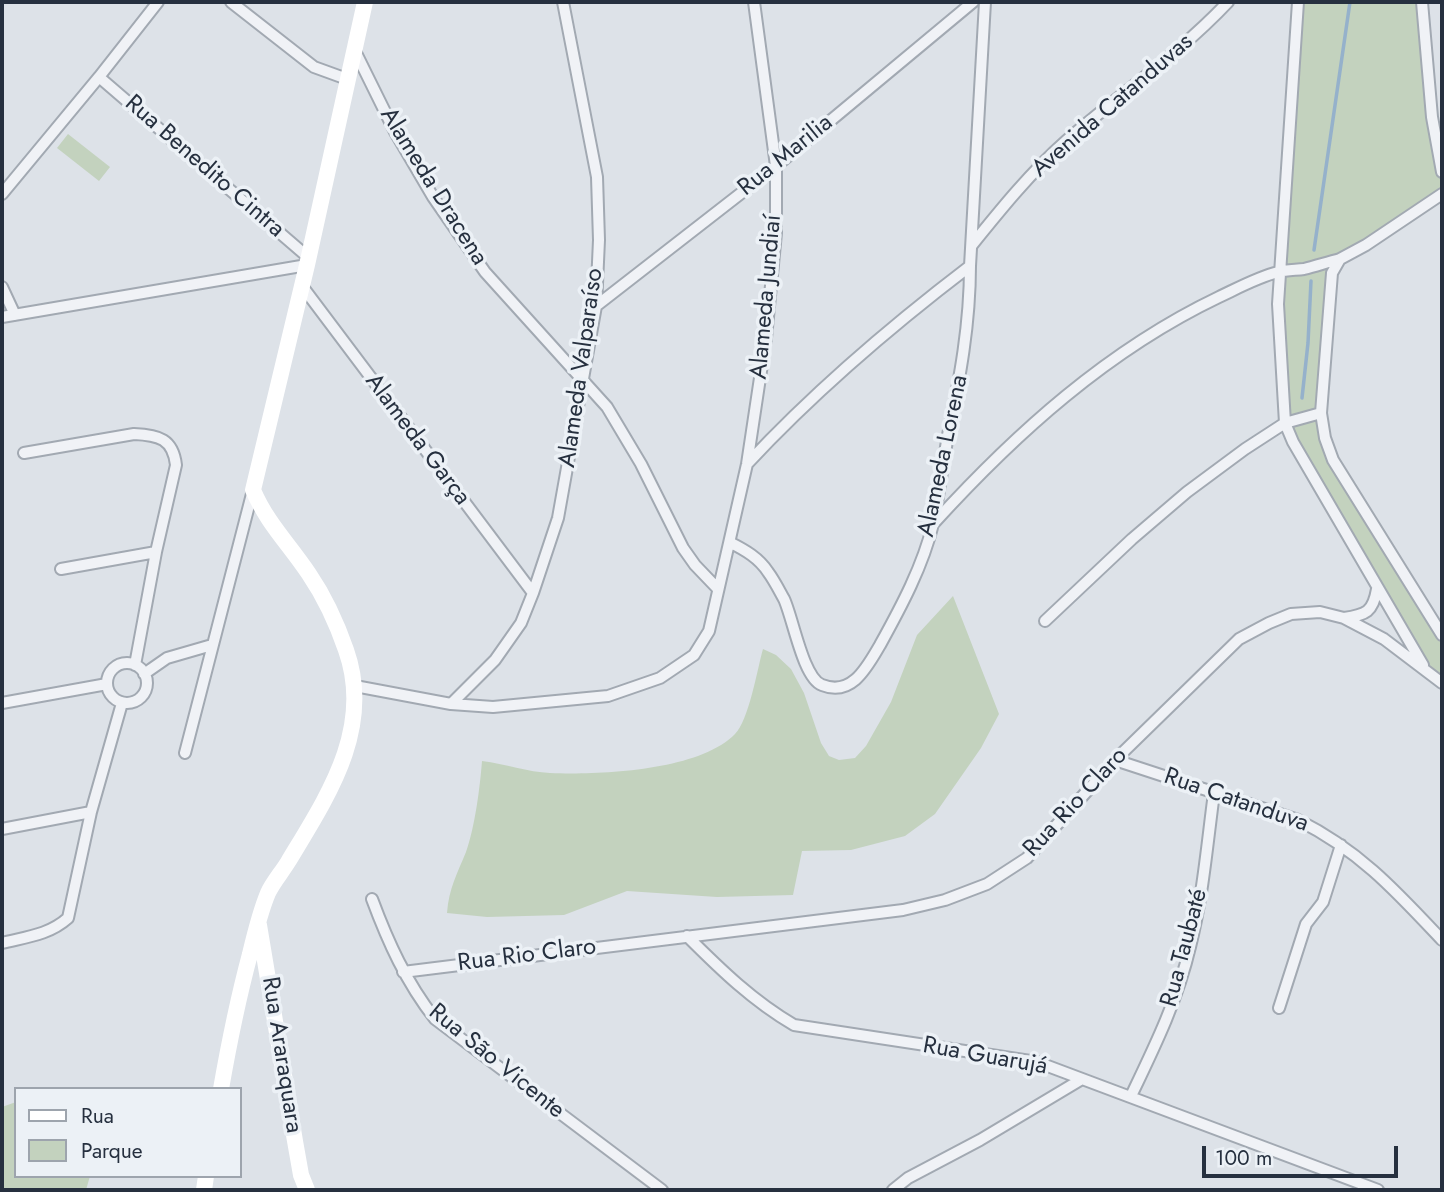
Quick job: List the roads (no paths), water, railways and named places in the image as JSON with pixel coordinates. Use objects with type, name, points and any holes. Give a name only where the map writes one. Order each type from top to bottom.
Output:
[{"type":"main road","points":[[221,1087],[235,1011],[258,920],[269,891],[327,799],[344,759],[353,720],[355,687],[346,651],[331,615],[309,574],[262,512],[253,490],[308,261],[365,2]]},
{"type":"main road","name":"Rua Araraquara","points":[[258,920],[301,1175],[307,1190]]},
{"type":"street","points":[[2,194],[158,2]]},
{"type":"street","points":[[231,2],[314,67],[347,79]]},
{"type":"street","name":"Alameda Valparaíso","points":[[451,704],[495,660],[521,623],[533,593],[558,518],[596,306],[599,240],[597,177],[563,2]]},
{"type":"street","name":"Alameda Jundiaí","points":[[355,687],[451,704],[493,707],[596,698],[660,678],[694,655],[709,631],[747,464],[766,338],[776,233],[776,166],[754,2]]},
{"type":"street","name":"Rua Marilia","points":[[596,306],[776,166],[973,2]]},
{"type":"street","name":"Alameda Lorena","points":[[731,543],[748,551],[767,569],[785,600],[807,666],[817,683],[831,689],[851,685],[865,670],[898,612],[920,561],[932,524],[963,362],[970,308],[985,2]]},
{"type":"street","name":"Avenida Catanduvas","points":[[972,244],[1029,177],[1063,144],[1198,33],[1228,2]]},
{"type":"street","points":[[1298,2],[1278,304],[1285,423],[1293,442],[1377,589],[1428,673]]},
{"type":"street","points":[[1422,2],[1432,117],[1442,172]]},
{"type":"street","name":"Alameda Dracena","points":[[354,49],[395,132],[433,197],[485,272],[607,407],[641,464],[683,548],[718,589]]},
{"type":"street","name":"Rua Benedito Cintra","points":[[99,77],[308,261]]},
{"type":"street","points":[[932,524],[979,474],[1068,393],[1124,352],[1185,313],[1279,272],[1304,269],[1340,259],[1366,245],[1442,194]]},
{"type":"street","points":[[1340,259],[1332,273],[1321,412],[1325,438],[1333,460],[1442,635]]},
{"type":"street","points":[[2,317],[308,261]]},
{"type":"street","points":[[747,464],[818,392],[901,318],[970,266]]},
{"type":"street","name":"Alameda Garça","points":[[302,286],[533,593]]},
{"type":"street","points":[[2,287],[15,315]]},
{"type":"street","points":[[1045,621],[1132,539],[1187,492],[1285,423],[1321,412]]},
{"type":"street","points":[[24,453],[134,434],[152,435],[166,441],[175,452],[176,465],[156,552],[135,665]]},
{"type":"street","points":[[185,753],[253,490]]},
{"type":"street","points":[[61,569],[156,552]]},
{"type":"street","points":[[1344,618],[1359,616],[1368,611],[1375,602],[1377,589]]},
{"type":"street","name":"Rua Rio Claro","points":[[403,972],[903,910],[946,900],[987,884],[1027,858],[1115,760],[1239,639],[1291,614],[1320,612],[1344,618],[1384,639],[1442,683]]},
{"type":"street","points":[[144,674],[167,658],[212,645]]},
{"type":"street","points":[[135,665],[144,674],[144,692],[135,701],[122,703],[112,696],[107,684],[108,677],[116,666],[135,665]]},
{"type":"street","points":[[2,703],[107,684]]},
{"type":"street","points":[[2,943],[45,933],[68,918],[91,812],[122,703]]},
{"type":"street","name":"Rua Catanduva","points":[[1115,760],[1298,820],[1341,845],[1381,876],[1442,940]]},
{"type":"street","name":"Rua Taubaté","points":[[1131,1096],[1159,1037],[1190,948],[1201,895],[1214,793]]},
{"type":"street","points":[[2,829],[91,812]]},
{"type":"street","points":[[1279,1007],[1307,925],[1323,902],[1341,845]]},
{"type":"street","name":"Rua São Vicente","points":[[372,899],[403,972],[415,993],[435,1018],[662,1190]]},
{"type":"street","name":"Rua Guarujá","points":[[687,936],[763,1006],[794,1025],[1037,1062],[1378,1190]]},
{"type":"street","points":[[893,1190],[908,1178],[980,1140],[1082,1079]]},
{"type":"waterway","points":[[1314,250],[1350,2]]},
{"type":"waterway","points":[[1302,398],[1311,281]]}]
